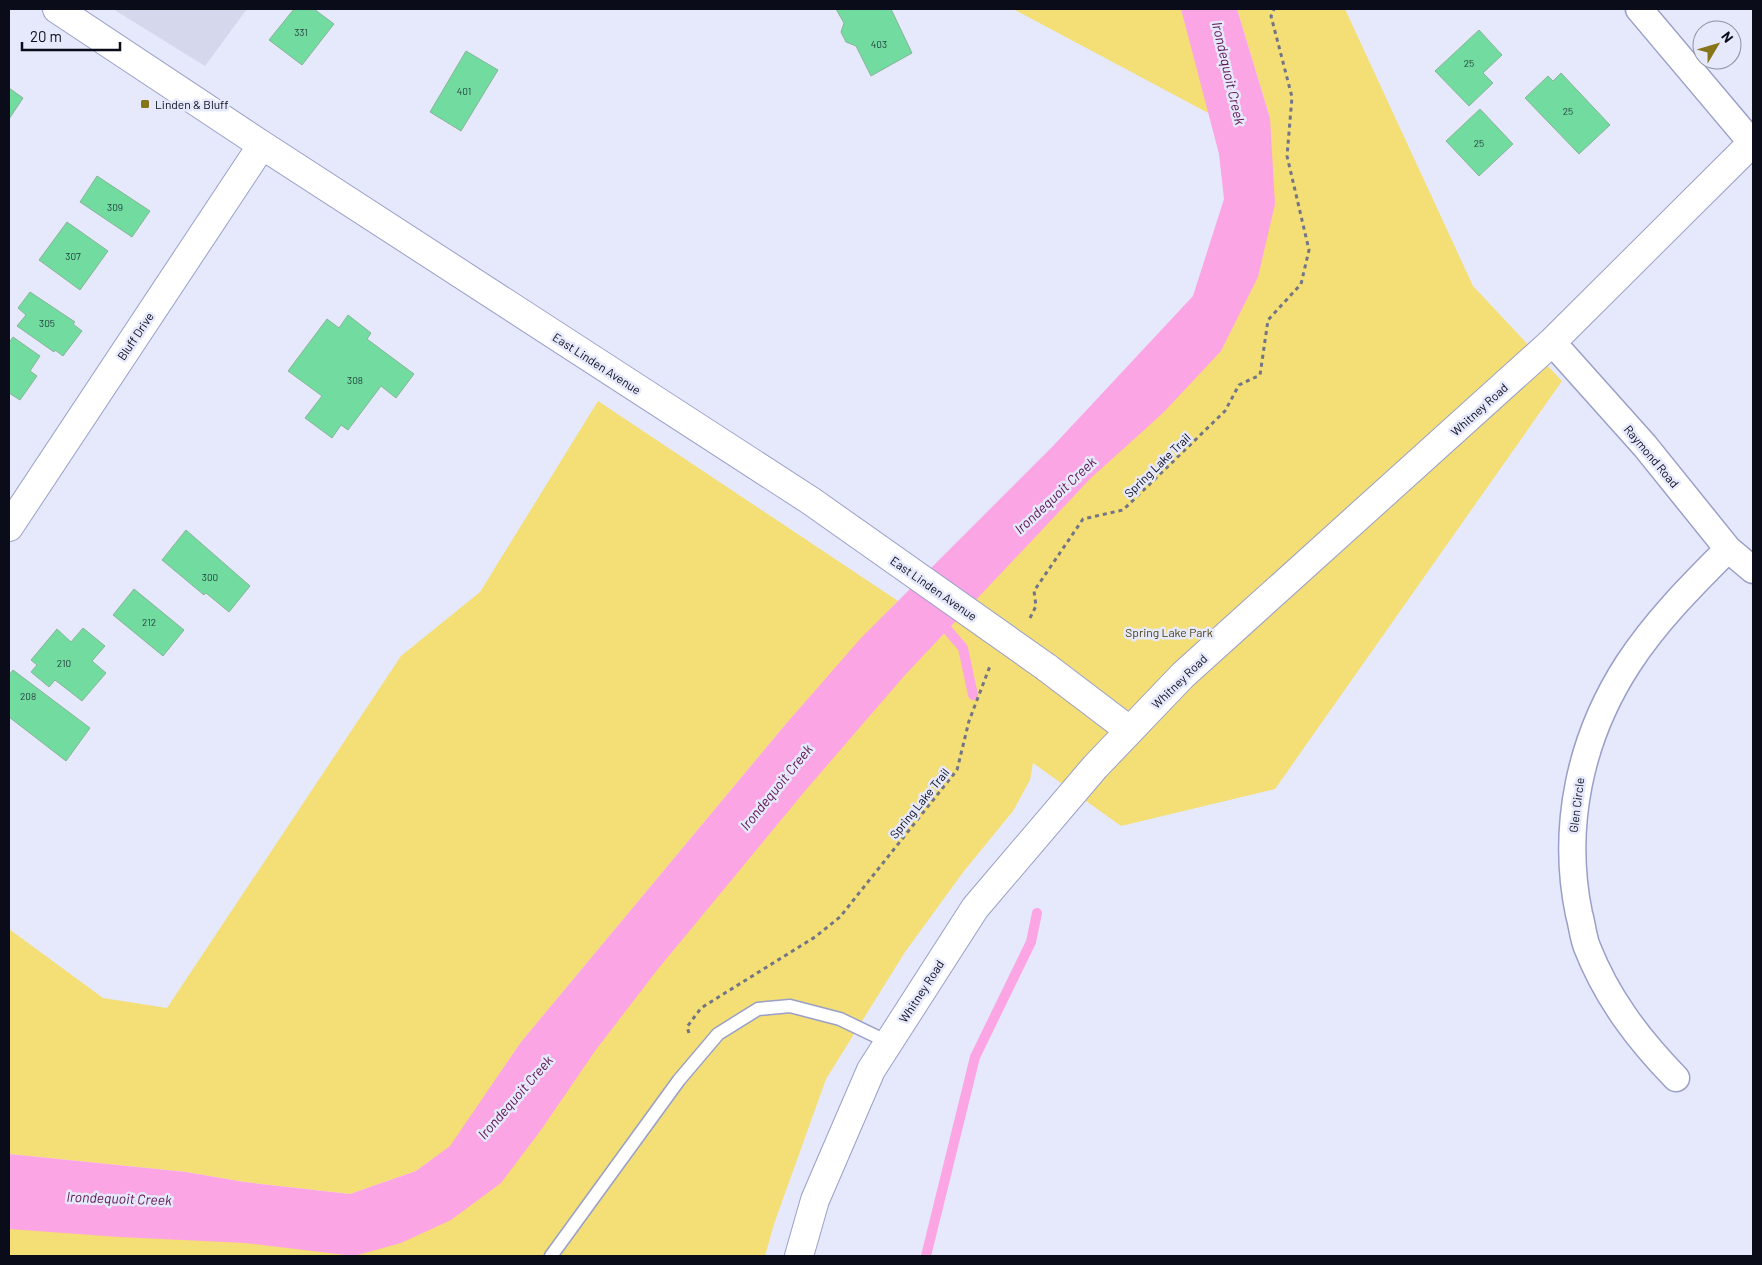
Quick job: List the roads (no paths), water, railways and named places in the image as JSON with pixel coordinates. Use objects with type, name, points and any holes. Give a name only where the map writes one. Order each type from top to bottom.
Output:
[{"type":"main road","name":"East Linden Avenue","points":[[56,9],[811,501],[1046,667],[1129,730]]},
{"type":"main road","name":"Whitney Road","points":[[799,1256],[815,1200],[871,1070],[975,908],[1129,730],[1183,675],[1552,342],[1752,143]]},
{"type":"main road","name":"Bluff Drive","points":[[9,525],[262,145]]},
{"type":"street","points":[[1639,9],[1752,143]]},
{"type":"street","name":"Raymond Road","points":[[1552,342],[1646,446],[1728,550],[1753,570]]},
{"type":"street","name":"Glen Circle","points":[[1676,1078],[1650,1051],[1626,1020],[1604,983],[1586,945],[1572,864],[1572,824],[1577,782],[1590,741],[1608,698],[1628,664],[1654,629],[1686,591],[1728,550]]},
{"type":"lane","points":[[551,1256],[679,1080],[718,1034],[758,1009],[790,1006],[840,1020],[888,1042]]},
{"type":"water","name":"Irondequoit Creek","points":[[1181,9],[1237,9],[1270,118],[1275,204],[1258,277],[1221,351],[1163,413],[1091,478],[905,675],[805,791],[658,969],[595,1051],[541,1130],[501,1183],[451,1220],[401,1243],[354,1256],[245,1243],[9,1229],[9,1154],[186,1172],[244,1182],[350,1194],[416,1171],[450,1146],[521,1042],[785,725],[861,638],[1053,446],[1193,296],[1224,199],[1219,154]]},
{"type":"waterway","points":[[940,621],[963,648],[973,695]]},
{"type":"waterway","points":[[926,1256],[975,1057],[1031,942],[1037,913]]},
{"type":"place","name":"Linden & Bluff","points":[[145,104]]},
{"type":"park label","name":"Spring Lake Park","points":[[1169,632]]}]
